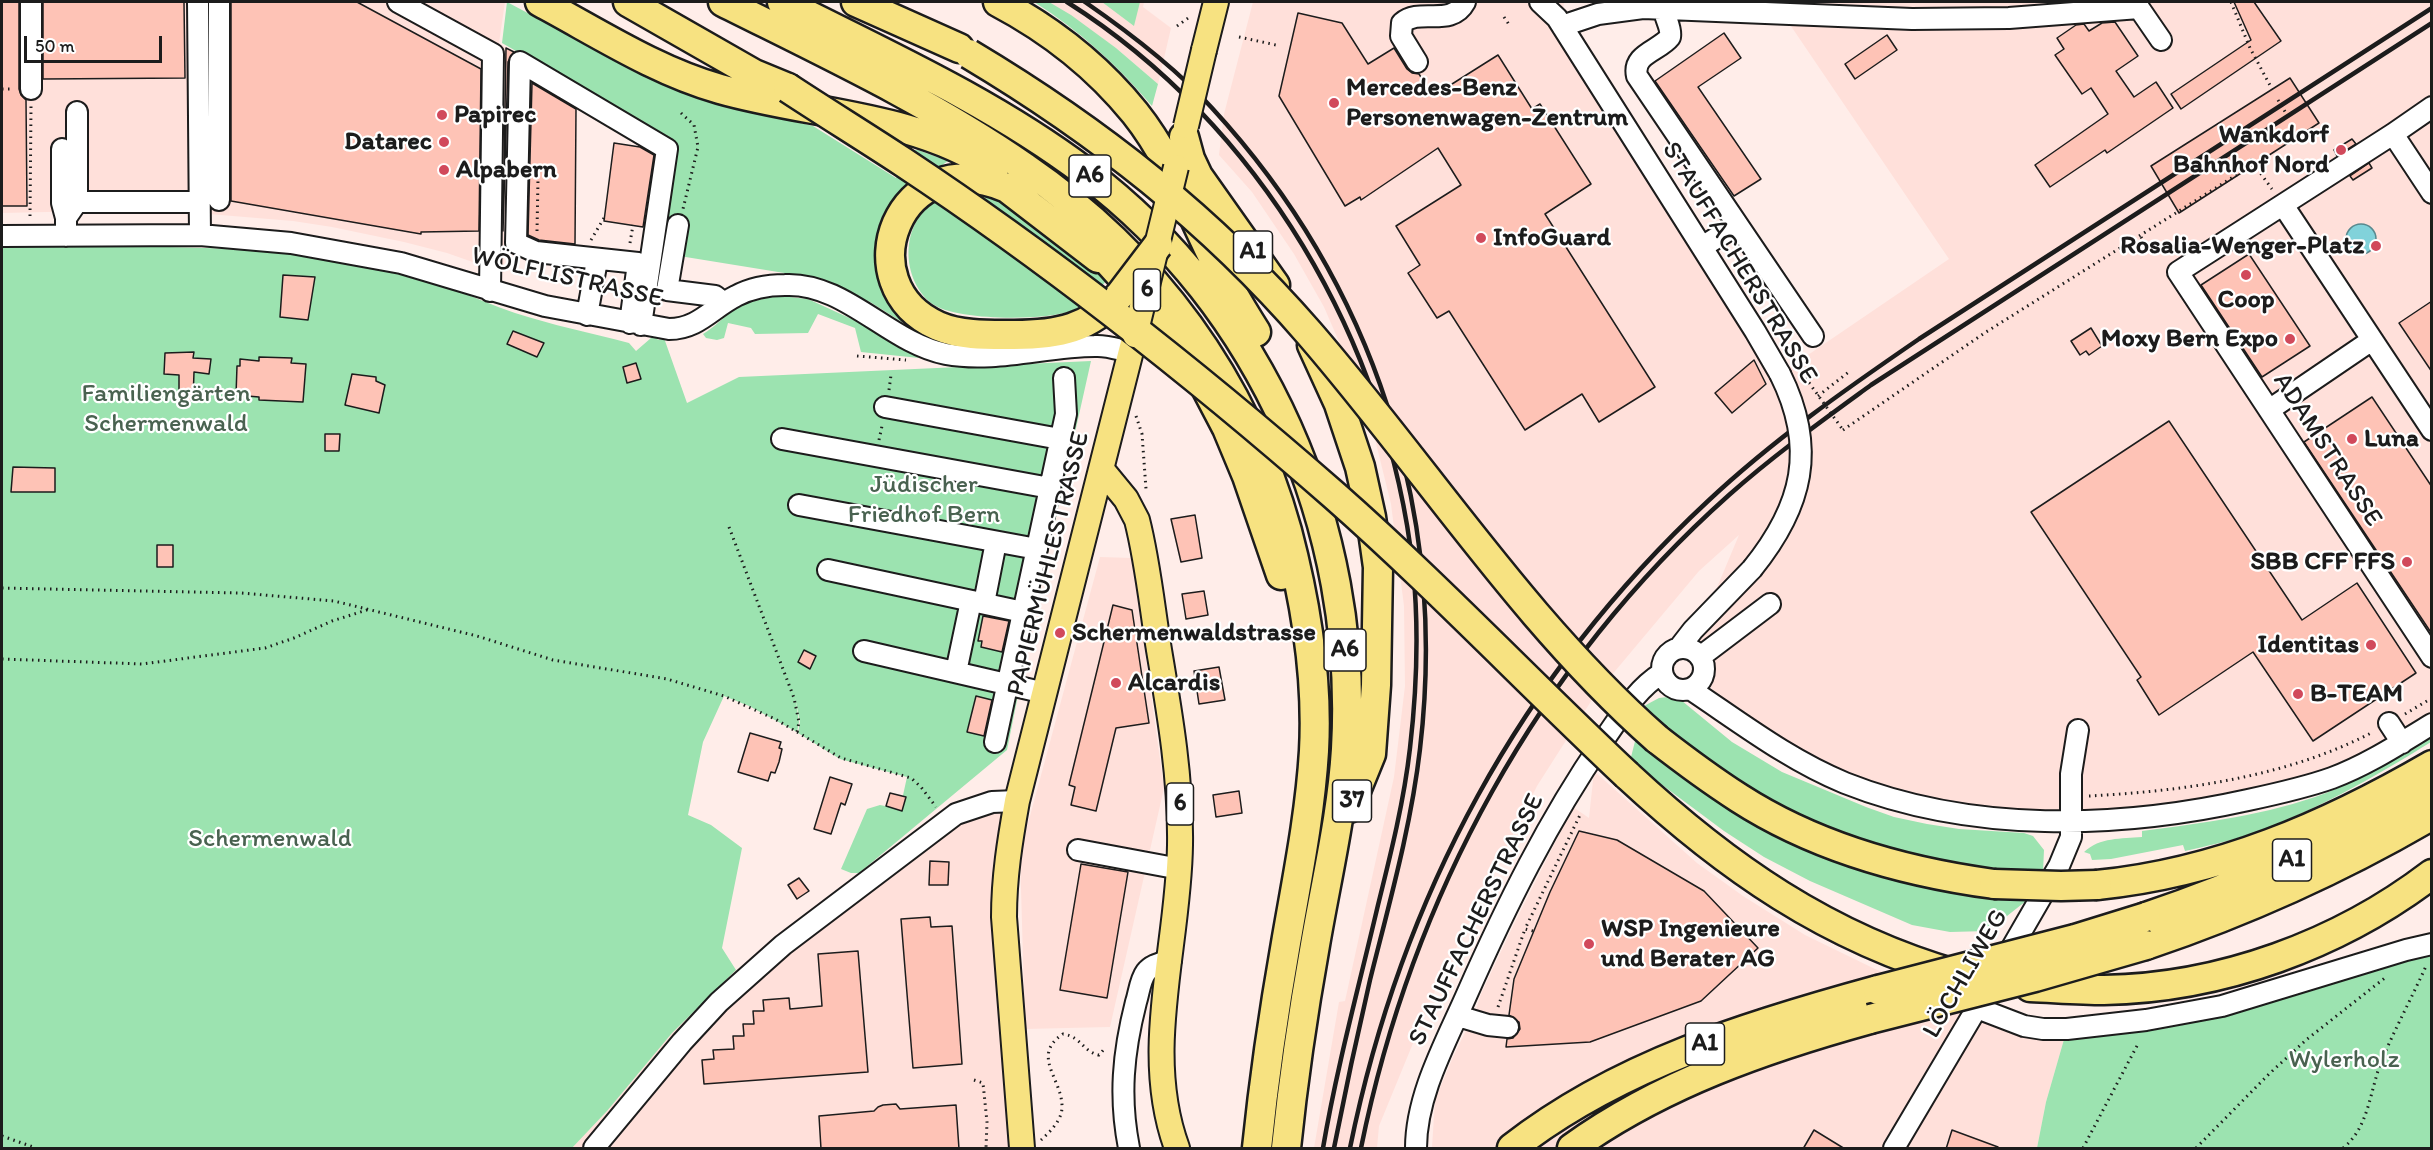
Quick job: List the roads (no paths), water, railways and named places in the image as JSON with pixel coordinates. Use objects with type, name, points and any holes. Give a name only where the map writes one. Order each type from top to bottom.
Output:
[{"type":"highway","points":[[540,2],[661,66],[693,80],[754,97],[910,130],[966,152],[1014,180],[1055,211],[1088,239],[1142,299],[1164,326],[1205,386],[1227,428],[1247,476],[1277,567],[1309,633]]},
{"type":"highway","points":[[628,2],[753,74],[788,88]]},
{"type":"highway","points":[[649,2],[758,65],[788,88],[904,162],[1028,250],[1206,387],[1336,497],[1407,562],[1627,776],[1694,835],[1771,892],[1814,917],[1857,938],[1931,967],[1959,975],[2030,987],[2105,990],[2139,988],[2185,982],[2233,972],[2282,957],[2327,938],[2370,915],[2410,891],[2432,874]]},
{"type":"highway","name":"A6","points":[[723,2],[903,93],[987,142],[1066,198],[1130,256],[1199,338],[1247,420],[1282,515],[1294,558],[1309,633],[1314,699],[1314,748],[1310,797],[1267,1064],[1257,1149]]},
{"type":"highway","name":"A6","points":[[782,2],[1004,117],[1087,173],[1139,218],[1200,284],[1242,344],[1278,408],[1300,457],[1319,509],[1338,594],[1345,648],[1346,750],[1341,799],[1293,1088],[1286,1149]]},
{"type":"highway","points":[[856,2],[964,51]]},
{"type":"highway","points":[[887,2],[1102,140],[1173,197],[1241,261],[1341,370],[1494,564],[1558,641],[1626,711],[1658,739],[1741,800],[1782,822],[1827,842],[1922,872],[1994,884],[2097,885],[2170,874],[2258,849],[2342,813],[2432,765]]},
{"type":"highway","points":[[998,2],[1045,28],[1076,52],[1136,114],[1166,161],[1227,284],[1291,400],[1300,457]]},
{"type":"highway","name":"A1","points":[[1185,131],[1190,159],[1198,176],[1278,289],[1303,327],[1324,367],[1360,467],[1378,567]]},
{"type":"highway","points":[[1112,268],[1007,188],[991,181],[971,177],[949,179],[924,189],[909,204],[898,220],[890,243],[890,265],[897,286],[907,304],[922,318],[959,332],[1017,335],[1046,334],[1071,329],[1094,319],[1108,309],[1158,245]]},
{"type":"highway","name":"37","points":[[1332,848],[1371,754],[1376,685],[1378,567]]},
{"type":"highway","name":"A1","points":[[1512,1149],[1543,1126],[1601,1091],[1692,1049],[1776,1019],[2046,947],[2216,893],[2310,852],[2432,787]]},
{"type":"highway","name":"A1","points":[[1572,1149],[1617,1118],[1702,1075],[1794,1042],[1870,1019],[2044,975],[2146,945],[2274,897],[2364,853],[2432,815]]},
{"type":"main road","name":"PAPIERMÜHLESTRASSE","points":[[1022,1147],[1004,917],[1004,884],[1017,801],[1102,471],[1216,2]]},
{"type":"main road","name":"6","points":[[1102,471],[1132,510],[1142,539],[1176,761],[1180,869],[1164,1023],[1162,1072],[1169,1120],[1177,1149]]},
{"type":"street","points":[[31,2],[31,89]]},
{"type":"street","points":[[198,2],[200,236]]},
{"type":"street","points":[[219,2],[219,200]]},
{"type":"street","points":[[398,2],[493,54],[490,291]]},
{"type":"street","points":[[1418,63],[1401,36],[1402,23],[1412,17],[1447,16],[1461,8],[1465,2]]},
{"type":"street","name":"STAUFFACHERSTRASSE","points":[[1416,1149],[1421,1107],[1458,1016],[1522,877],[1570,791],[1637,694],[1662,673],[1665,657],[1679,648],[1766,551],[1788,516],[1800,478],[1801,443],[1789,372],[1702,247],[1551,9],[1540,2]]},
{"type":"street","points":[[1562,26],[1614,11],[1664,8],[1912,19],[2009,18],[2139,8],[2161,40]]},
{"type":"street","points":[[1664,8],[1666,21],[1671,30],[1670,37],[1640,59],[1636,65],[1637,76],[1812,336]]},
{"type":"street","points":[[520,62],[667,148],[636,324],[638,264],[536,252],[516,243],[520,62]]},
{"type":"street","points":[[2432,106],[2283,205],[2432,430]]},
{"type":"street","points":[[70,219],[77,112]]},
{"type":"street","points":[[2393,134],[2432,193]]},
{"type":"street","points":[[62,149],[62,203],[70,219]]},
{"type":"street","points":[[70,219],[199,202]]},
{"type":"street","name":"ADAMSTRASSE","points":[[2283,205],[2178,272],[2429,649]]},
{"type":"street","name":"WÖLFLISTRASSE","points":[[2,236],[70,219],[200,236],[291,243],[363,255],[441,274],[490,291],[587,315],[669,329],[689,327],[746,291],[796,285],[838,299],[911,342],[947,354],[972,356],[1032,353],[1097,345],[1133,344]]},
{"type":"street","points":[[678,225],[667,290],[715,296],[724,303]]},
{"type":"street","points":[[1702,247],[1737,225]]},
{"type":"street","points":[[587,315],[596,266]]},
{"type":"street","points":[[2269,410],[2372,340]]},
{"type":"street","points":[[995,742],[1066,414],[1064,378]]},
{"type":"street","points":[[885,407],[1060,439]]},
{"type":"street","points":[[782,439],[1050,488]]},
{"type":"street","points":[[799,505],[1037,549]]},
{"type":"street","points":[[956,672],[996,542]]},
{"type":"street","points":[[828,570],[1023,612]]},
{"type":"street","points":[[1700,657],[1770,604]]},
{"type":"street","points":[[1662,673],[1672,688],[1678,690],[1690,689],[1703,677],[1704,665],[1700,657],[1691,650],[1679,648]]},
{"type":"street","points":[[864,651],[1045,693]]},
{"type":"street","points":[[1690,689],[1789,755],[1828,775],[1868,791],[1917,805],[1958,813],[2073,821],[2134,819],[2174,814],[2280,793],[2333,778],[2374,759],[2432,724]]},
{"type":"street","points":[[2389,723],[2402,743]]},
{"type":"street","name":"LÖCHLIWEG","points":[[1894,1149],[2059,866],[2071,837],[2073,821],[2071,774],[2078,730]]},
{"type":"street","points":[[594,1149],[682,1042],[742,980],[783,945],[956,814],[982,804],[1017,801]]},
{"type":"street","points":[[1078,850],[1180,869]]},
{"type":"street","points":[[1977,1008],[2024,1026],[2043,1029],[2067,1029],[2146,1020],[2222,1006],[2406,950],[2430,952]]},
{"type":"street","points":[[1129,1149],[1123,1118],[1123,1072],[1135,1009],[1146,972],[1152,966],[1171,960]]},
{"type":"street","points":[[1458,1016],[1500,1026]]},
{"type":"water","points":[[2361,224],[2372,228],[2376,239],[2372,250],[2361,254],[2350,250],[2346,239],[2350,228]]},
{"type":"railway","points":[[1067,2],[1136,52],[1199,110],[1255,175],[1303,246],[1343,322],[1376,401],[1399,484],[1413,568],[1417,636],[1410,748],[1397,827],[1342,1056],[1323,1148]]},
{"type":"railway","points":[[1085,2],[1135,38],[1183,78],[1212,108],[1269,176],[1317,249],[1356,326],[1387,406],[1409,488],[1422,574],[1426,661],[1420,749],[1405,836],[1365,1001],[1334,1148]]},
{"type":"railway","points":[[1350,1148],[1372,1055],[1401,966],[1436,879],[1478,796],[1526,716],[1580,641],[1641,569],[1708,501],[1758,457],[1864,377],[1919,339],[2432,8]]},
{"type":"railway","points":[[1361,1148],[1384,1055],[1413,964],[1449,876],[1492,792],[1542,711],[1598,634],[1660,562],[1746,480],[1871,385],[2432,23]]},
{"type":"place","name":"Mercedes-Benz Personenwagen-Zentrum","points":[[1334,103]]},
{"type":"place","name":"Papirec","points":[[442,115]]},
{"type":"place","name":"Datarec","points":[[444,142]]},
{"type":"place","name":"Wankdorf Bahnhof Nord","points":[[2341,150]]},
{"type":"place","name":"Alpabern","points":[[444,170]]},
{"type":"place","name":"InfoGuard","points":[[1481,238]]},
{"type":"place","name":"Rosalia-Wenger-Platz","points":[[2376,246]]},
{"type":"place","name":"Coop","points":[[2246,275]]},
{"type":"place","name":"Moxy Bern Expo","points":[[2290,339]]},
{"type":"place","name":"Luna","points":[[2352,439]]},
{"type":"place","name":"SBB CFF FFS","points":[[2407,562]]},
{"type":"place","name":"Schermenwaldstrasse","points":[[1060,633]]},
{"type":"place","name":"Identitas","points":[[2371,645]]},
{"type":"place","name":"Alcardis","points":[[1116,683]]},
{"type":"place","name":"B-TEAM","points":[[2298,694]]},
{"type":"place","name":"WSP Ingenieure und Berater AG","points":[[1589,944]]},
{"type":"park label","name":"Familiengärten Schermenwald","points":[[166,409]]},
{"type":"park label","name":"Jüdischer Friedhof Bern","points":[[924,500]]},
{"type":"park label","name":"Schermenwald","points":[[270,839]]},
{"type":"park label","name":"Wylerholz","points":[[2344,1060]]}]
